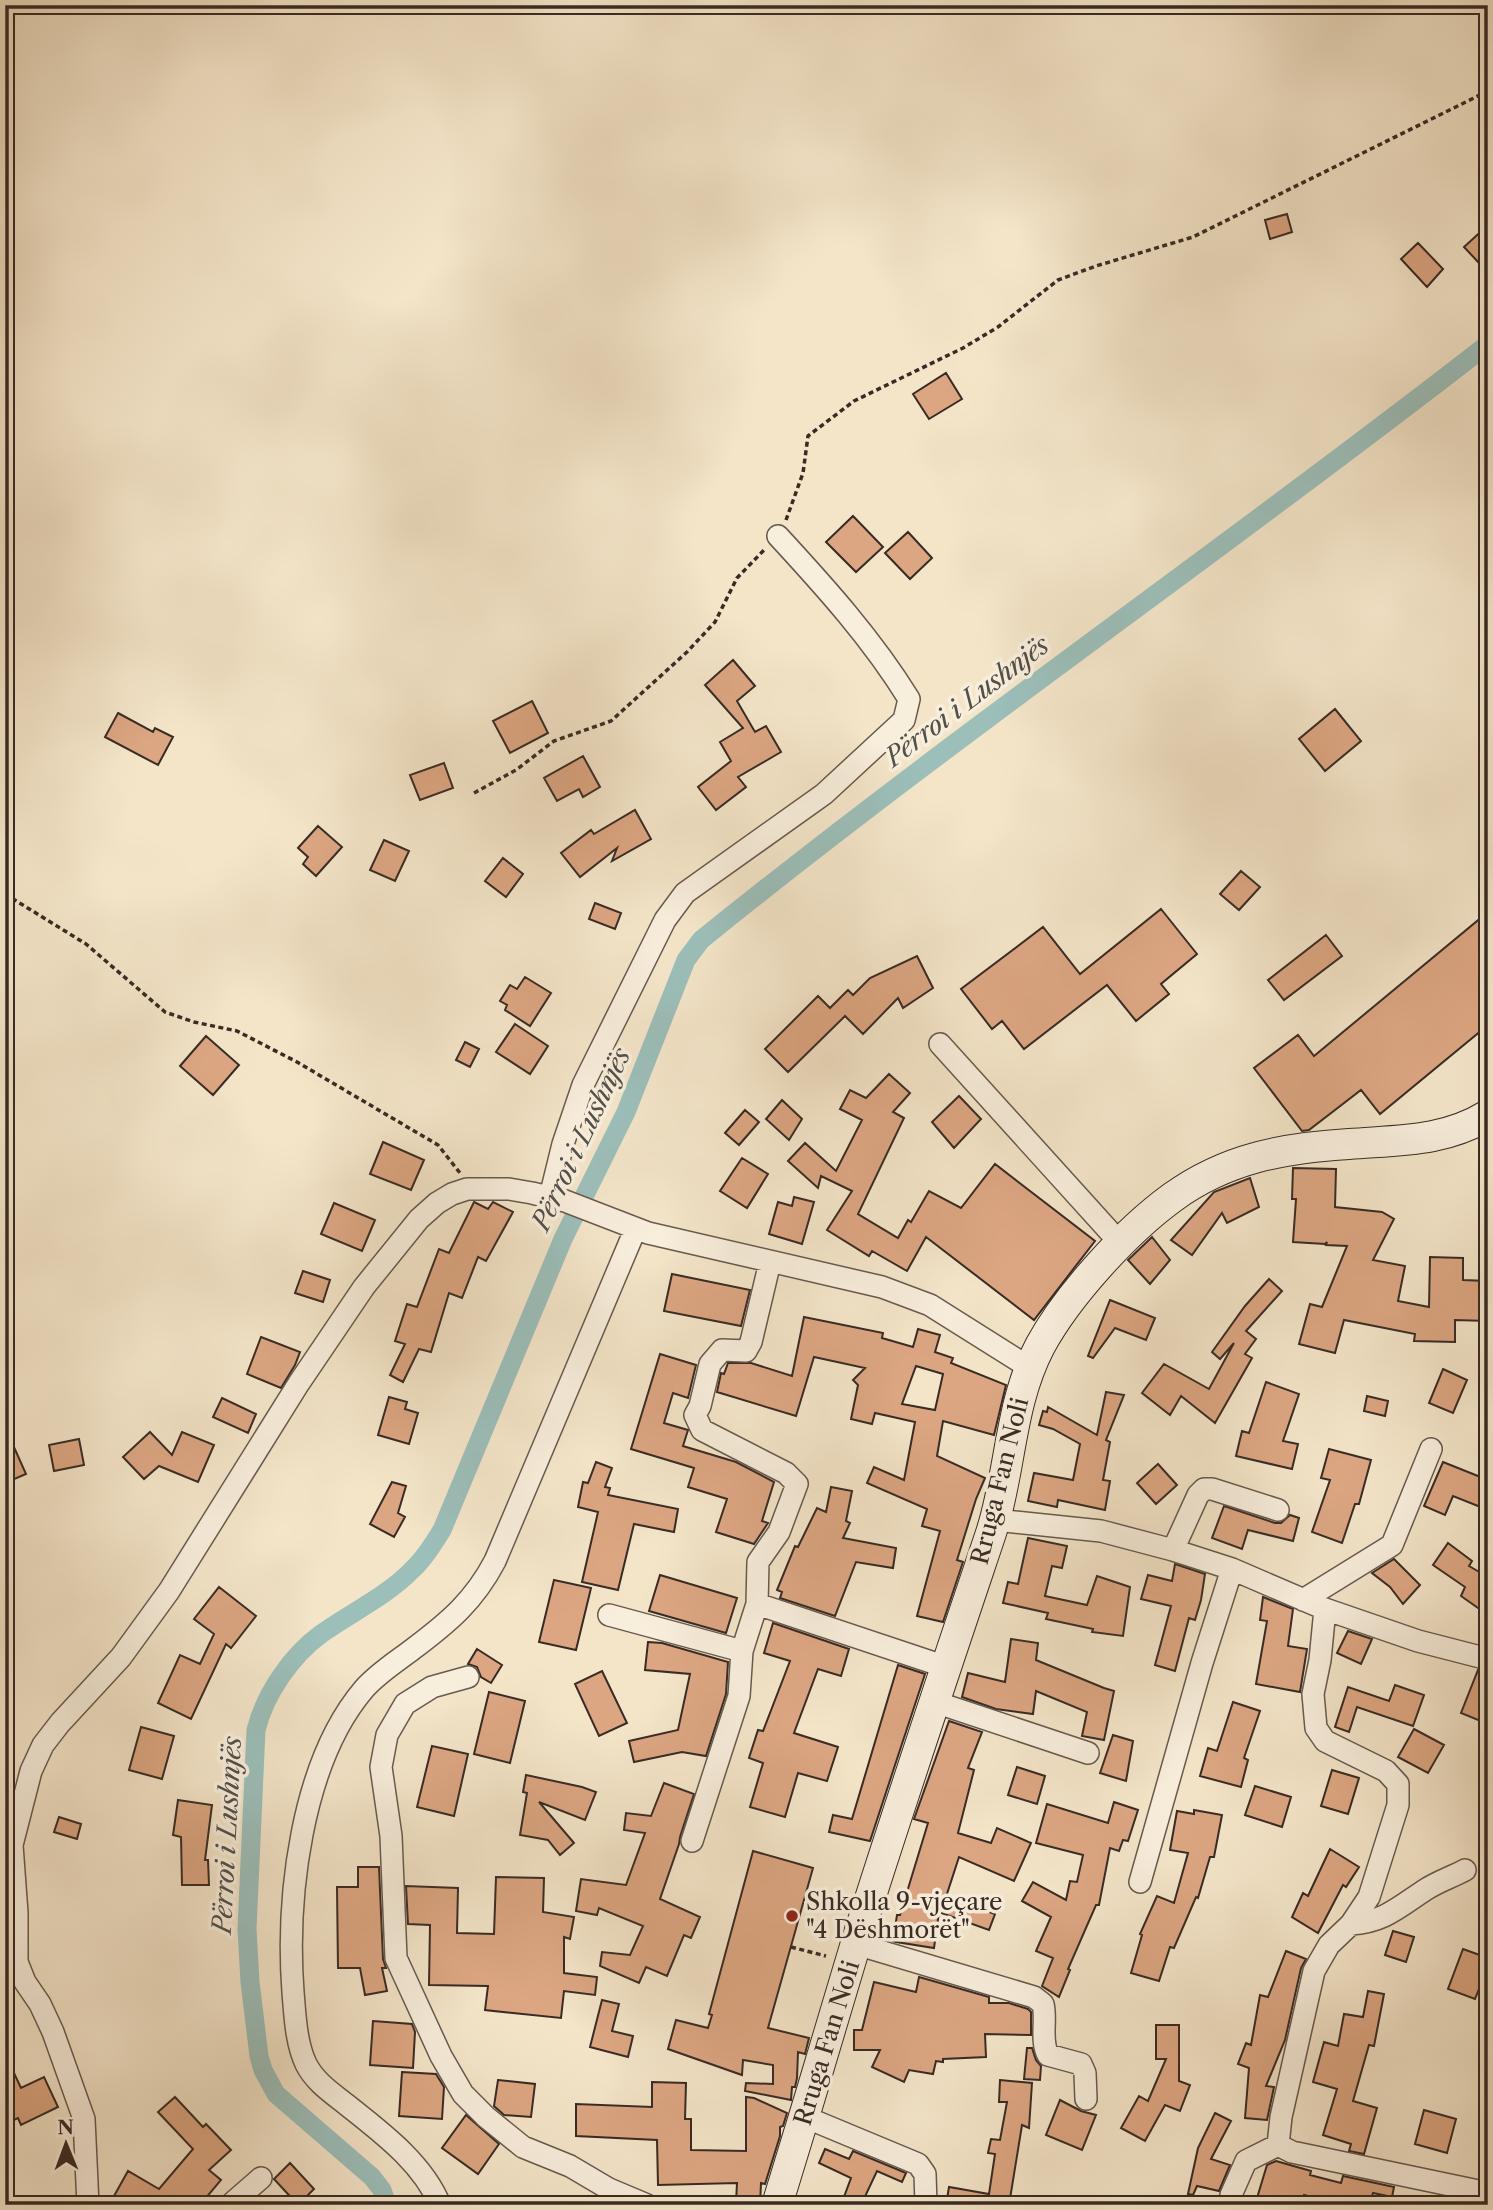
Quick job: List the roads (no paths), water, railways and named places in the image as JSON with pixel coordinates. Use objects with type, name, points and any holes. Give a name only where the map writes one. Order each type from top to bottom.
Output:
[{"type":"main road","name":"Rruga Fan Noli","points":[[777,2205],[854,1953],[995,1520],[1016,1410],[1030,1368],[1053,1324],[1121,1244],[1172,1198],[1203,1178],[1264,1154],[1304,1147],[1411,1141],[1468,1127],[1488,1115]]},
{"type":"street","points":[[554,1198],[563,1144],[583,1085],[665,920],[676,904],[685,893],[824,794],[904,720],[909,699],[890,669],[841,606],[778,536]]},
{"type":"street","points":[[940,1044],[1121,1244]]},
{"type":"street","points":[[88,2205],[84,2119],[53,2032],[40,2004],[25,1982],[11,1944],[17,1913],[12,1845],[27,1783],[43,1745],[144,1627],[203,1540],[299,1383],[364,1287],[419,1219],[437,1203],[467,1189],[509,1189],[554,1198],[626,1226],[769,1262],[841,1276],[930,1305],[1030,1368]]},
{"type":"street","points":[[440,2205],[419,2169],[319,2082],[304,2060],[294,2009],[291,1924],[305,1826],[311,1796],[343,1718],[377,1676],[461,1611],[483,1583],[546,1441],[626,1226]]},
{"type":"street","points":[[692,1841],[739,1696],[741,1651],[757,1604],[758,1562],[779,1532],[797,1484],[786,1473],[702,1430],[695,1415],[700,1406],[710,1364],[722,1350],[746,1351],[751,1342],[769,1262]]},
{"type":"street","points":[[1303,1600],[1392,1545],[1431,1449]]},
{"type":"street","points":[[1173,1550],[1198,1494],[1204,1489],[1212,1489],[1278,1510]]},
{"type":"street","points":[[995,1520],[1101,1531],[1173,1550],[1231,1569],[1325,1609],[1418,1641],[1488,1659]]},
{"type":"street","points":[[1140,1882],[1231,1569]]},
{"type":"street","points":[[757,1604],[946,1667]]},
{"type":"street","points":[[1278,2145],[1281,2117],[1314,1971],[1329,1945],[1351,1924],[1368,1897],[1398,1805],[1398,1784],[1386,1771],[1325,1741],[1316,1728],[1312,1694],[1320,1660],[1325,1609]]},
{"type":"street","points":[[609,1615],[741,1651]]},
{"type":"street","points":[[468,1677],[432,1687],[405,1704],[387,1735],[381,1767],[391,1836],[396,1958],[441,2056],[463,2094],[486,2117],[523,2147],[570,2166],[609,2189],[647,2205]]},
{"type":"street","points":[[935,1702],[1088,1752]]},
{"type":"street","points":[[1351,1924],[1375,1920],[1396,1911],[1426,1889],[1465,1870]]},
{"type":"street","points":[[854,1953],[1034,1997],[1043,2004],[1046,2017],[1044,2047],[1048,2054],[1081,2064],[1085,2073],[1086,2099]]},
{"type":"street","points":[[805,2117],[918,2164],[925,2174],[926,2205]]},
{"type":"street","points":[[1278,2145],[1292,2152],[1488,2193]]},
{"type":"street","points":[[1230,2205],[1231,2195],[1247,2161],[1278,2145]]},
{"type":"street","points":[[230,2205],[261,2178]]},
{"type":"waterway","name":"Përroi i Lushnjës","points":[[387,2205],[382,2190],[372,2177],[276,2094],[259,2056],[247,1929],[256,1730],[273,1690],[299,1653],[321,1634],[403,1579],[429,1551],[442,1530],[563,1239],[626,1112],[686,960],[701,940],[895,788],[1488,344]]},
{"type":"place","name":"Shkolla 9-vjeçare \"4 Dëshmorët\"","points":[[792,1916]]}]
